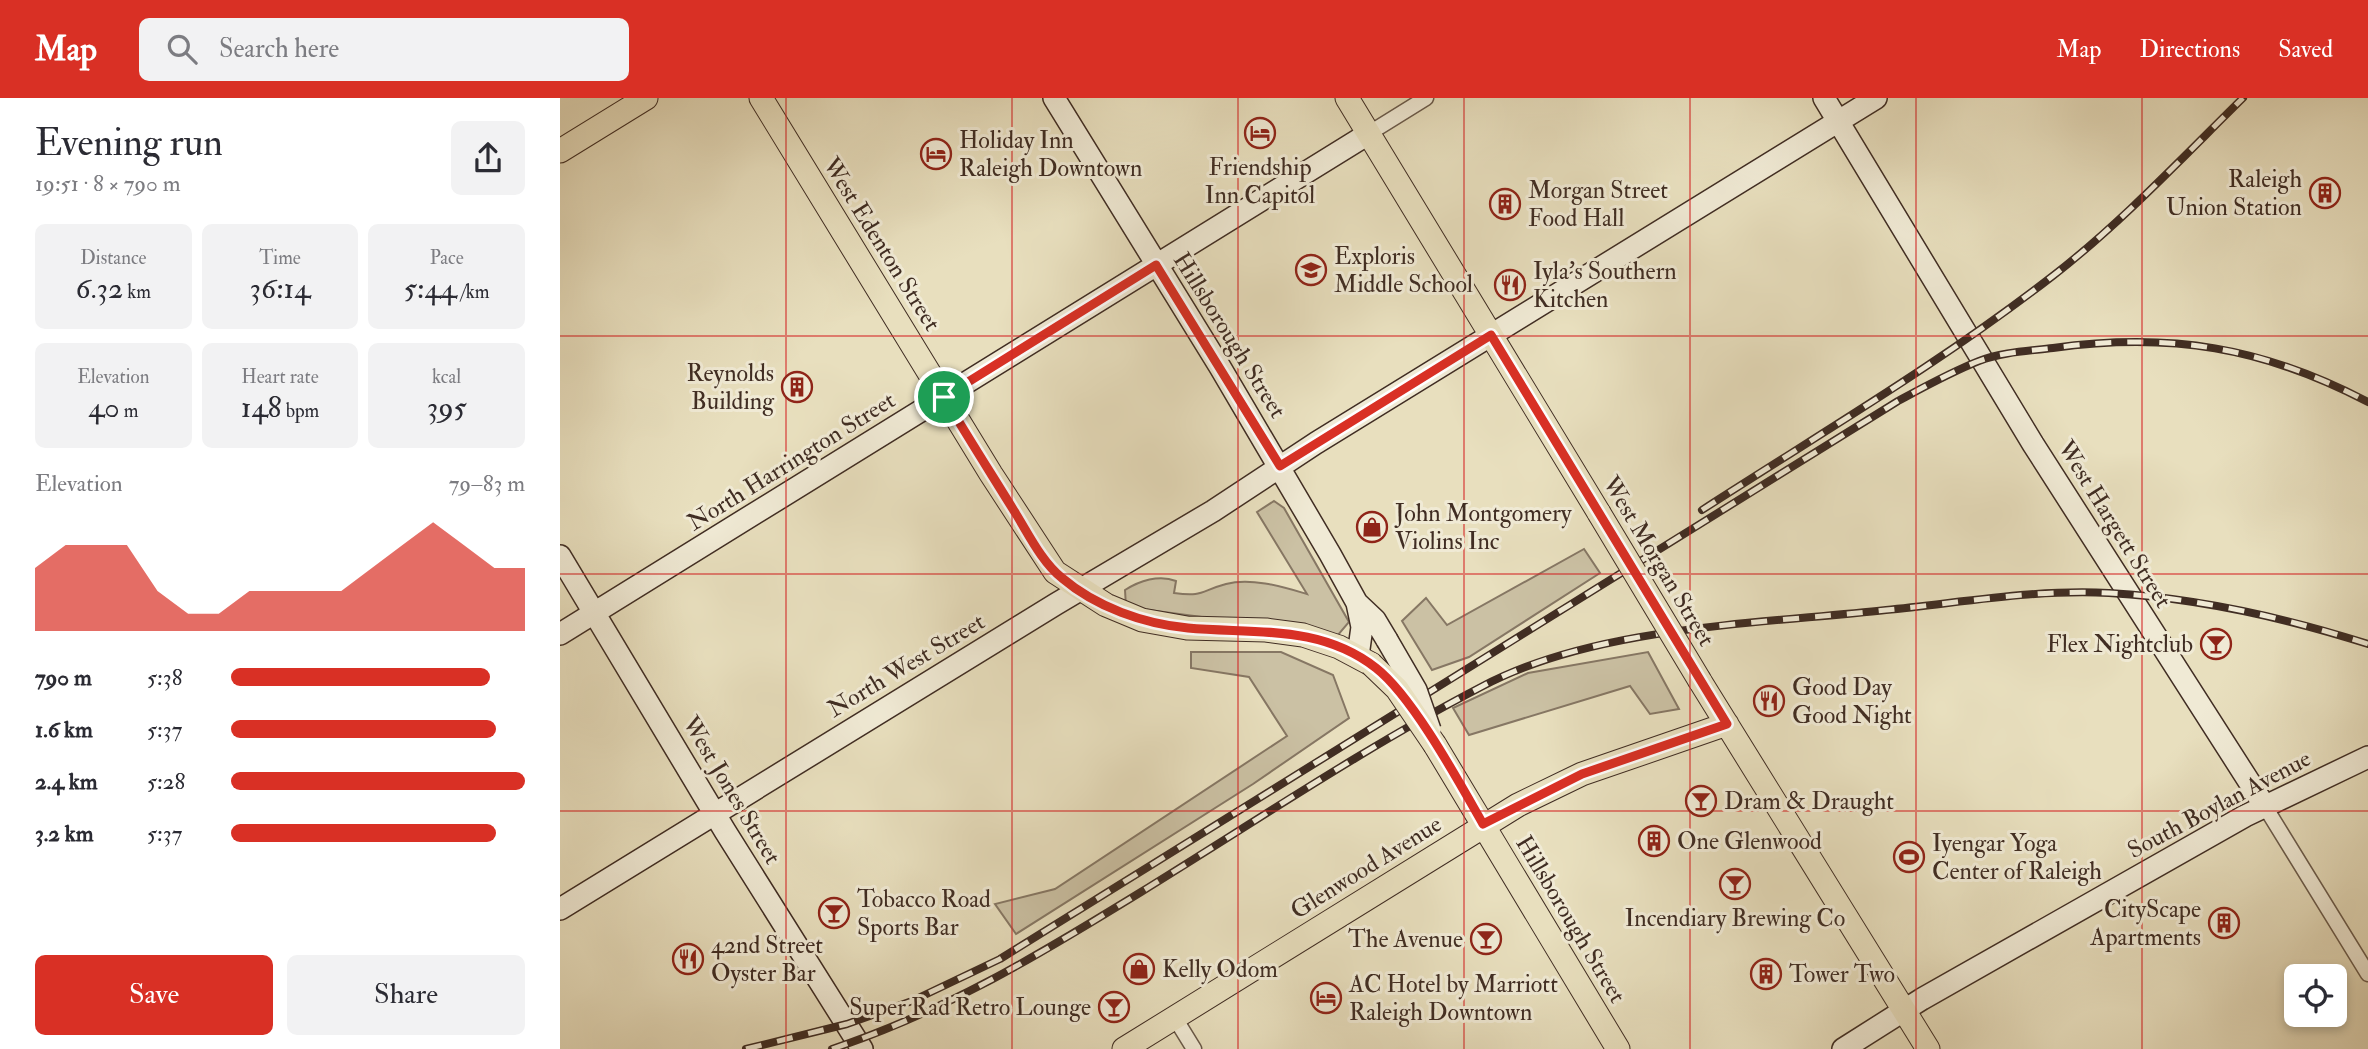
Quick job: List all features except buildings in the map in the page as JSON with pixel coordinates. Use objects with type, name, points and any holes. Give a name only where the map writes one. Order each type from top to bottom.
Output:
[{"type":"main road","points":[[560,151],[646,98]]},
{"type":"main road","name":"West Edenton Street","points":[[761,98],[1055,572],[1108,606],[1153,622],[1187,628],[1291,633],[1327,642],[1358,656]]},
{"type":"main road","name":"West Morgan Street","points":[[1347,98],[1700,681],[1928,1049]]},
{"type":"main road","name":"Hillsborough Street","points":[[1358,656],[1378,669],[1397,689],[1435,745],[1618,1049]]},
{"type":"main road","name":"Glenwood Avenue","points":[[1124,1049],[1483,824],[1582,774],[1727,724]]},
{"type":"street","name":"Hillsborough Street","points":[[1054,98],[1280,466],[1357,603],[1375,620],[1387,640],[1416,690],[1435,745]]},
{"type":"street","points":[[1368,134],[1426,98]]},
{"type":"street","name":"West Hargett Street","points":[[1824,98],[2033,444],[2264,805],[2368,974]]},
{"type":"street","name":"North West Street","points":[[560,909],[1213,511],[1280,466],[1876,98]]},
{"type":"street","name":"North Harrington Street","points":[[560,634],[1368,134]]},
{"type":"street","name":"West Jones Street","points":[[560,556],[862,1049]]},
{"type":"street","name":"Hillsborough Street","points":[[1357,603],[1362,627],[1358,656]]},
{"type":"street","name":"South Boylan Avenue","points":[[1843,1049],[1903,1010],[2264,805],[2368,757]]},
{"type":"street","points":[[1175,1018],[1195,1049]]},
{"type":"shaded area","points":[[1274,501],[1284,508],[1349,622],[1338,635],[1126,607],[1125,590],[1156,578],[1176,581],[1174,593],[1197,594],[1226,584],[1246,582],[1307,594],[1257,512]]},
{"type":"shaded area","points":[[1584,549],[1600,573],[1469,657],[1432,670],[1402,621],[1426,598],[1447,625]]},
{"type":"shaded area","points":[[1191,652],[1281,652],[1333,675],[1349,718],[1253,784],[1016,934],[995,904],[1055,889],[1287,736],[1249,677],[1191,668]]},
{"type":"shaded area","points":[[1648,652],[1679,709],[1650,714],[1630,686],[1469,735],[1453,708],[1528,673]]},
{"type":"railway","points":[[1702,510],[1881,396],[2012,307],[2079,255],[2128,212],[2243,98]]},
{"type":"railway","points":[[746,1049],[847,1024],[912,1001],[1000,959],[1898,401],[1979,361],[2016,352],[2096,343],[2137,342],[2215,348],[2291,368],[2368,402]]},
{"type":"railway","points":[[832,1049],[915,1017],[991,980],[1103,916],[1437,710],[1526,667],[1575,651],[1626,640],[1732,624],[2025,595],[2081,592],[2208,604],[2272,617],[2368,644]]},
{"type":"place","name":"Friendship Inn Capitol","points":[[1260,133]]},
{"type":"place","name":"Holiday Inn Raleigh Downtown","points":[[936,154]]},
{"type":"place","name":"Raleigh Union Station","points":[[2325,193]]},
{"type":"place","name":"Morgan Street Food Hall","points":[[1505,204]]},
{"type":"place","name":"Exploris Middle School","points":[[1311,270]]},
{"type":"place","name":"Iyla's Southern Kitchen","points":[[1510,285]]},
{"type":"place","name":"Reynolds Building","points":[[797,387]]},
{"type":"place","name":"John Montgomery Violins Inc","points":[[1372,527]]},
{"type":"place","name":"Flex Nightclub","points":[[2216,644]]},
{"type":"place","name":"Good Day Good Night","points":[[1769,701]]},
{"type":"place","name":"Dram & Draught","points":[[1701,801]]},
{"type":"place","name":"One Glenwood","points":[[1654,841]]},
{"type":"place","name":"Iyengar Yoga Center of Raleigh","points":[[1909,857]]},
{"type":"place","name":"Incendiary Brewing Co","points":[[1735,884]]},
{"type":"place","name":"Tobacco Road Sports Bar","points":[[834,913]]},
{"type":"place","name":"CityScape Apartments","points":[[2224,923]]},
{"type":"place","name":"The Avenue","points":[[1486,939]]},
{"type":"place","name":"42nd Street Oyster Bar","points":[[688,959]]},
{"type":"place","name":"Kelly Odom","points":[[1139,969]]},
{"type":"place","name":"Tower Two","points":[[1766,974]]},
{"type":"place","name":"AC Hotel by Marriott Raleigh Downtown","points":[[1326,998]]},
{"type":"place","name":"Super Rad Retro Lounge","points":[[1114,1007]]},
{"type":"route","points":[[1156,265],[1280,466],[1491,335],[1727,724],[1582,774],[1483,824],[1397,689],[1368,662],[1339,647],[1303,635],[1266,630],[1187,628],[1142,620],[1106,605],[1062,579],[1041,553],[944,397],[1156,265]]}]
